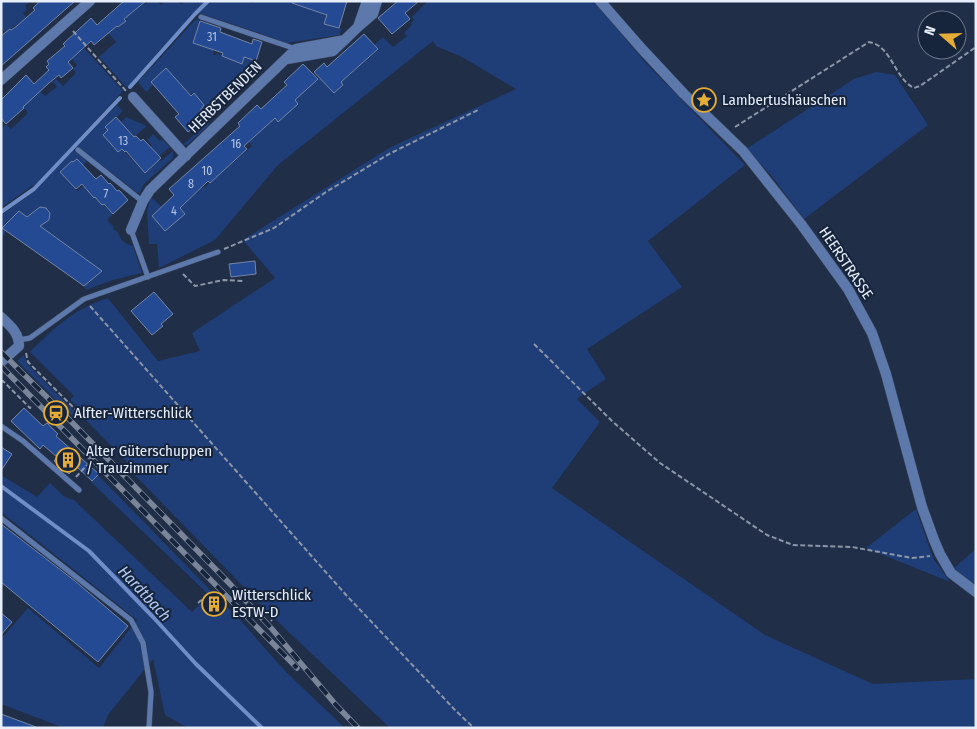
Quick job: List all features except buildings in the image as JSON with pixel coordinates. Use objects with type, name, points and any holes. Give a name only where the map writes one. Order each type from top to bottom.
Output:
[{"type":"street","points":[[1,80],[90,1]]},
{"type":"street","points":[[358,27],[367,1]]},
{"type":"street","points":[[286,59],[333,51],[373,14],[377,1]]},
{"type":"street","name":"HEERSTRASSE","points":[[600,1],[684,94],[743,151],[801,224],[848,289],[872,334],[886,374],[922,507],[940,554],[951,572],[976,592]]},
{"type":"street","points":[[296,49],[345,40]]},
{"type":"street","name":"HERBSTBENDEN","points":[[131,230],[150,190],[296,49]]},
{"type":"street","name":"HERBSTBENDEN","points":[[133,97],[186,156]]},
{"type":"street","points":[[1,317],[17,334],[19,340],[19,346],[1,362]]},
{"type":"lane","points":[[201,17],[296,49]]},
{"type":"lane","points":[[78,150],[143,202]]},
{"type":"lane","name":"HERBSTBENDEN","points":[[131,230],[148,277]]},
{"type":"lane","points":[[19,340],[30,338],[84,299],[218,252]]},
{"type":"lane","points":[[1,426],[23,441],[79,490]]},
{"type":"lane","points":[[1,518],[131,620],[143,643],[151,692],[149,728]]},
{"type":"path","points":[[66,22],[133,97]]},
{"type":"path","points":[[725,133],[869,42],[879,46],[889,57],[898,73],[909,86],[914,88],[920,86],[976,47]]},
{"type":"path","points":[[218,252],[274,228],[326,192],[389,154],[478,110]]},
{"type":"path","points":[[176,267],[195,286],[224,280],[244,281]]},
{"type":"path","points":[[84,299],[347,596],[474,728]]},
{"type":"path","points":[[534,344],[612,422],[660,463],[767,535],[793,544],[852,547],[912,558],[940,554]]},
{"type":"path","points":[[25,352],[28,362],[77,411]]},
{"type":"path","points":[[1,382],[3,381],[30,408],[31,406]]},
{"type":"path","points":[[80,473],[87,465]]},
{"type":"path","points":[[198,603],[206,596],[210,599]]},
{"type":"shaded area","points":[[1,1],[30,1],[25,6],[27,9],[23,13],[30,21],[19,29],[16,25],[5,33],[1,27]]},
{"type":"shaded area","points":[[149,1],[157,1],[161,5],[165,1],[178,1],[181,5],[185,1],[206,1],[127,88],[99,57],[116,42],[108,33],[116,26],[118,28],[127,20],[125,17],[129,12],[131,14]]},
{"type":"shaded area","points":[[211,1],[246,1],[253,3],[254,1],[294,1],[327,15],[324,24],[342,29],[339,35],[287,43],[199,13]]},
{"type":"shaded area","points":[[428,1],[594,1],[645,62],[745,165],[648,241],[682,287],[587,349],[606,379],[577,399],[600,422],[552,488],[765,635],[873,684],[976,679],[976,728],[390,728],[273,617],[129,469],[131,466],[82,416],[84,413],[70,400],[74,396],[30,352],[75,313],[108,298],[158,361],[200,351],[192,333],[275,278],[243,240],[389,148],[516,89],[462,57],[436,46],[433,41],[278,165],[215,240],[159,268],[157,244],[149,244],[147,211],[151,197],[162,207],[152,216],[165,231],[185,214],[180,208],[183,205],[252,146],[249,142],[271,121],[275,119],[278,122],[295,100],[318,79],[320,78],[334,93],[343,86],[341,82],[378,50],[374,45],[383,37],[393,47],[407,36],[404,33],[412,25],[411,23],[414,20],[412,17]]},
{"type":"shaded area","points":[[196,19],[200,21],[193,43],[214,50],[213,55],[217,53],[242,63],[244,57],[263,65],[212,113],[208,126],[187,145],[182,145],[203,127],[203,119],[201,118],[206,112],[202,108],[204,105],[194,93],[189,94],[167,69],[151,82],[153,85],[146,92],[138,82]]},
{"type":"shaded area","points":[[84,48],[123,91],[36,185],[1,208],[1,129],[6,124],[11,129],[28,113],[20,103],[40,91],[45,96],[57,87],[53,82],[56,79],[63,86],[76,73],[73,69],[77,65],[72,59]]},
{"type":"shaded area","points":[[876,72],[895,75],[928,125],[804,219],[771,175],[746,149],[854,79]]},
{"type":"shaded area","points":[[117,105],[123,111],[106,127],[108,130],[103,135],[118,152],[122,149],[145,173],[159,160],[161,161],[173,151],[173,158],[144,184],[139,194],[77,146]]},
{"type":"shaded area","points":[[126,117],[147,126],[134,137],[121,122]]},
{"type":"shaded area","points":[[153,134],[170,147],[159,156],[150,147],[152,145],[147,140]]},
{"type":"shaded area","points":[[73,150],[87,161],[83,166],[72,161],[60,172],[77,191],[83,186],[113,214],[107,220],[123,241],[133,246],[142,273],[113,280],[86,290],[84,286],[101,271],[19,211],[2,227],[6,230],[1,241],[1,215],[34,192]]},
{"type":"shaded area","points":[[24,355],[27,364],[75,412],[72,416],[17,361]]},
{"type":"shaded area","points":[[89,468],[216,596],[212,597],[209,595],[91,482],[95,477],[90,472],[86,476],[84,473]]},
{"type":"shaded area","points":[[1,475],[37,497],[50,483],[65,497],[74,500],[192,612],[203,601],[218,616],[227,607],[285,671],[345,728],[188,728],[165,715],[153,659],[108,715],[103,728],[64,728],[1,704],[1,639],[28,608],[99,668],[137,620],[1,512]]},
{"type":"shaded area","points":[[916,509],[933,558],[950,582],[866,548]]},
{"type":"shaded area","points":[[976,549],[976,586],[954,568]]},
{"type":"waterway","points":[[130,87],[208,1]]},
{"type":"waterway","points":[[1,212],[34,189],[120,98]]},
{"type":"waterway","name":"Hardtbach","points":[[1,486],[89,551],[196,664],[262,728]]},
{"type":"railway","points":[[1,352],[231,585],[358,728]]},
{"type":"railway","points":[[1,366],[297,668]]},
{"type":"place","name":"Lambertushäuschen","points":[[704,100]]},
{"type":"place","name":"Alfter-Witterschlick","points":[[56,413]]},
{"type":"place","name":"Alter Güterschuppen / Trauzimmer","points":[[68,460]]},
{"type":"place","name":"Witterschlick ESTW-D","points":[[214,604]]}]
